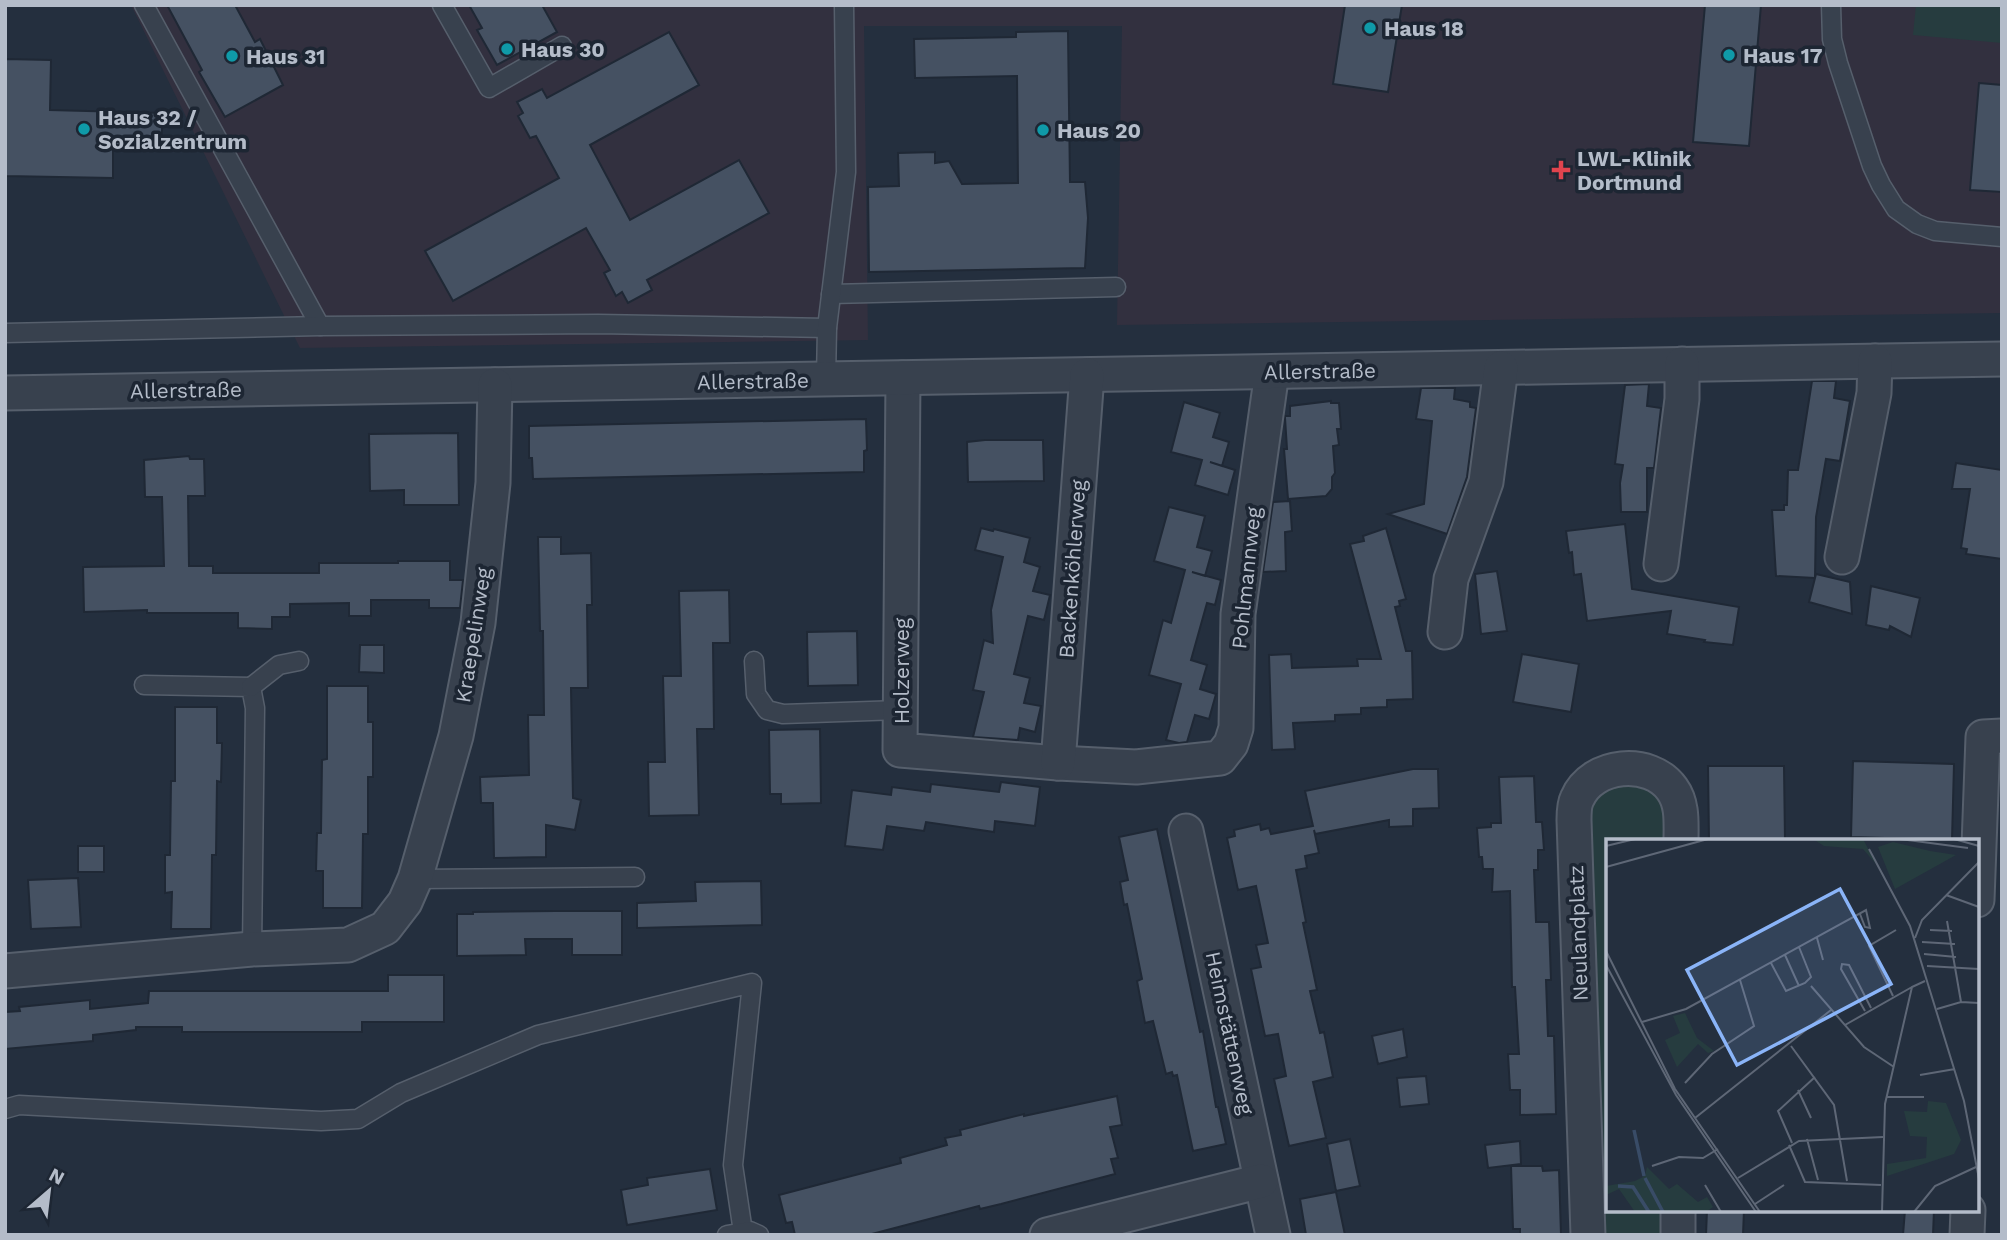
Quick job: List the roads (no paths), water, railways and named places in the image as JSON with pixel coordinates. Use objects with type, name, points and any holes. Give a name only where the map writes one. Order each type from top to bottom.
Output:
[{"type":"street","name":"Allerstraße","points":[[5,393],[2002,359]]},
{"type":"street","points":[[1842,557],[1874,393],[1875,361]]},
{"type":"street","points":[[1661,564],[1682,399],[1682,364]]},
{"type":"street","points":[[1446,632],[1451,579],[1486,482],[1500,368]]},
{"type":"street","name":"Pohlmannweg","points":[[1198,762],[1220,758],[1231,744],[1236,728],[1238,614],[1272,372]]},
{"type":"street","name":"Backenköhlerweg","points":[[1058,763],[1087,375]]},
{"type":"street","name":"Holzerweg","points":[[903,378],[900,750],[1136,767],[1198,762]]},
{"type":"street","name":"Kraepelinweg","points":[[5,971],[251,949],[348,945],[385,928],[405,902],[415,879],[456,736],[478,623],[493,483],[495,385]]},
{"type":"street","points":[[1979,846],[1983,737],[2002,736]]},
{"type":"street","name":"Neulandplatz","points":[[1588,1235],[1574,834],[1576,800],[1584,787],[1600,774],[1617,768],[1635,769],[1656,775],[1671,787],[1679,802],[1681,839]]},
{"type":"street","name":"Heimstättenweg","points":[[1186,831],[1273,1235]]},
{"type":"street","points":[[1047,1235],[1261,1181]]},
{"type":"street","points":[[1678,1212],[1678,1235]]},
{"type":"street","points":[[1967,1235],[1968,1212]]},
{"type":"lane","points":[[144,5],[320,326]]},
{"type":"lane","points":[[442,5],[489,88],[562,46]]},
{"type":"lane","points":[[826,379],[827,328],[846,172],[844,5]]},
{"type":"lane","points":[[1831,5],[1832,39],[1838,63],[1872,166],[1896,209],[1917,224],[1935,231],[2002,237]]},
{"type":"lane","points":[[831,294],[1116,287]]},
{"type":"lane","points":[[5,333],[320,326],[598,324],[827,328]]},
{"type":"lane","points":[[144,685],[251,687],[279,665],[299,661]]},
{"type":"lane","points":[[754,661],[756,694],[767,710],[783,714],[900,710]]},
{"type":"lane","points":[[251,687],[255,708],[251,949]]},
{"type":"lane","points":[[415,879],[635,877]]},
{"type":"lane","points":[[5,1109],[19,1105],[321,1121],[358,1119],[414,1087],[538,1035],[752,983],[733,1165],[743,1234]]},
{"type":"place","name":"Haus 18","points":[[1370,28]]},
{"type":"place","name":"Haus 30","points":[[507,49]]},
{"type":"place","name":"Haus 17","points":[[1729,55]]},
{"type":"place","name":"Haus 31","points":[[232,56]]},
{"type":"place","name":"Haus 32 / Sozialzentrum","points":[[84,129]]},
{"type":"place","name":"Haus 20","points":[[1043,130]]},
{"type":"place","name":"LWL-Klinik Dortmund","points":[[1561,170]]}]
